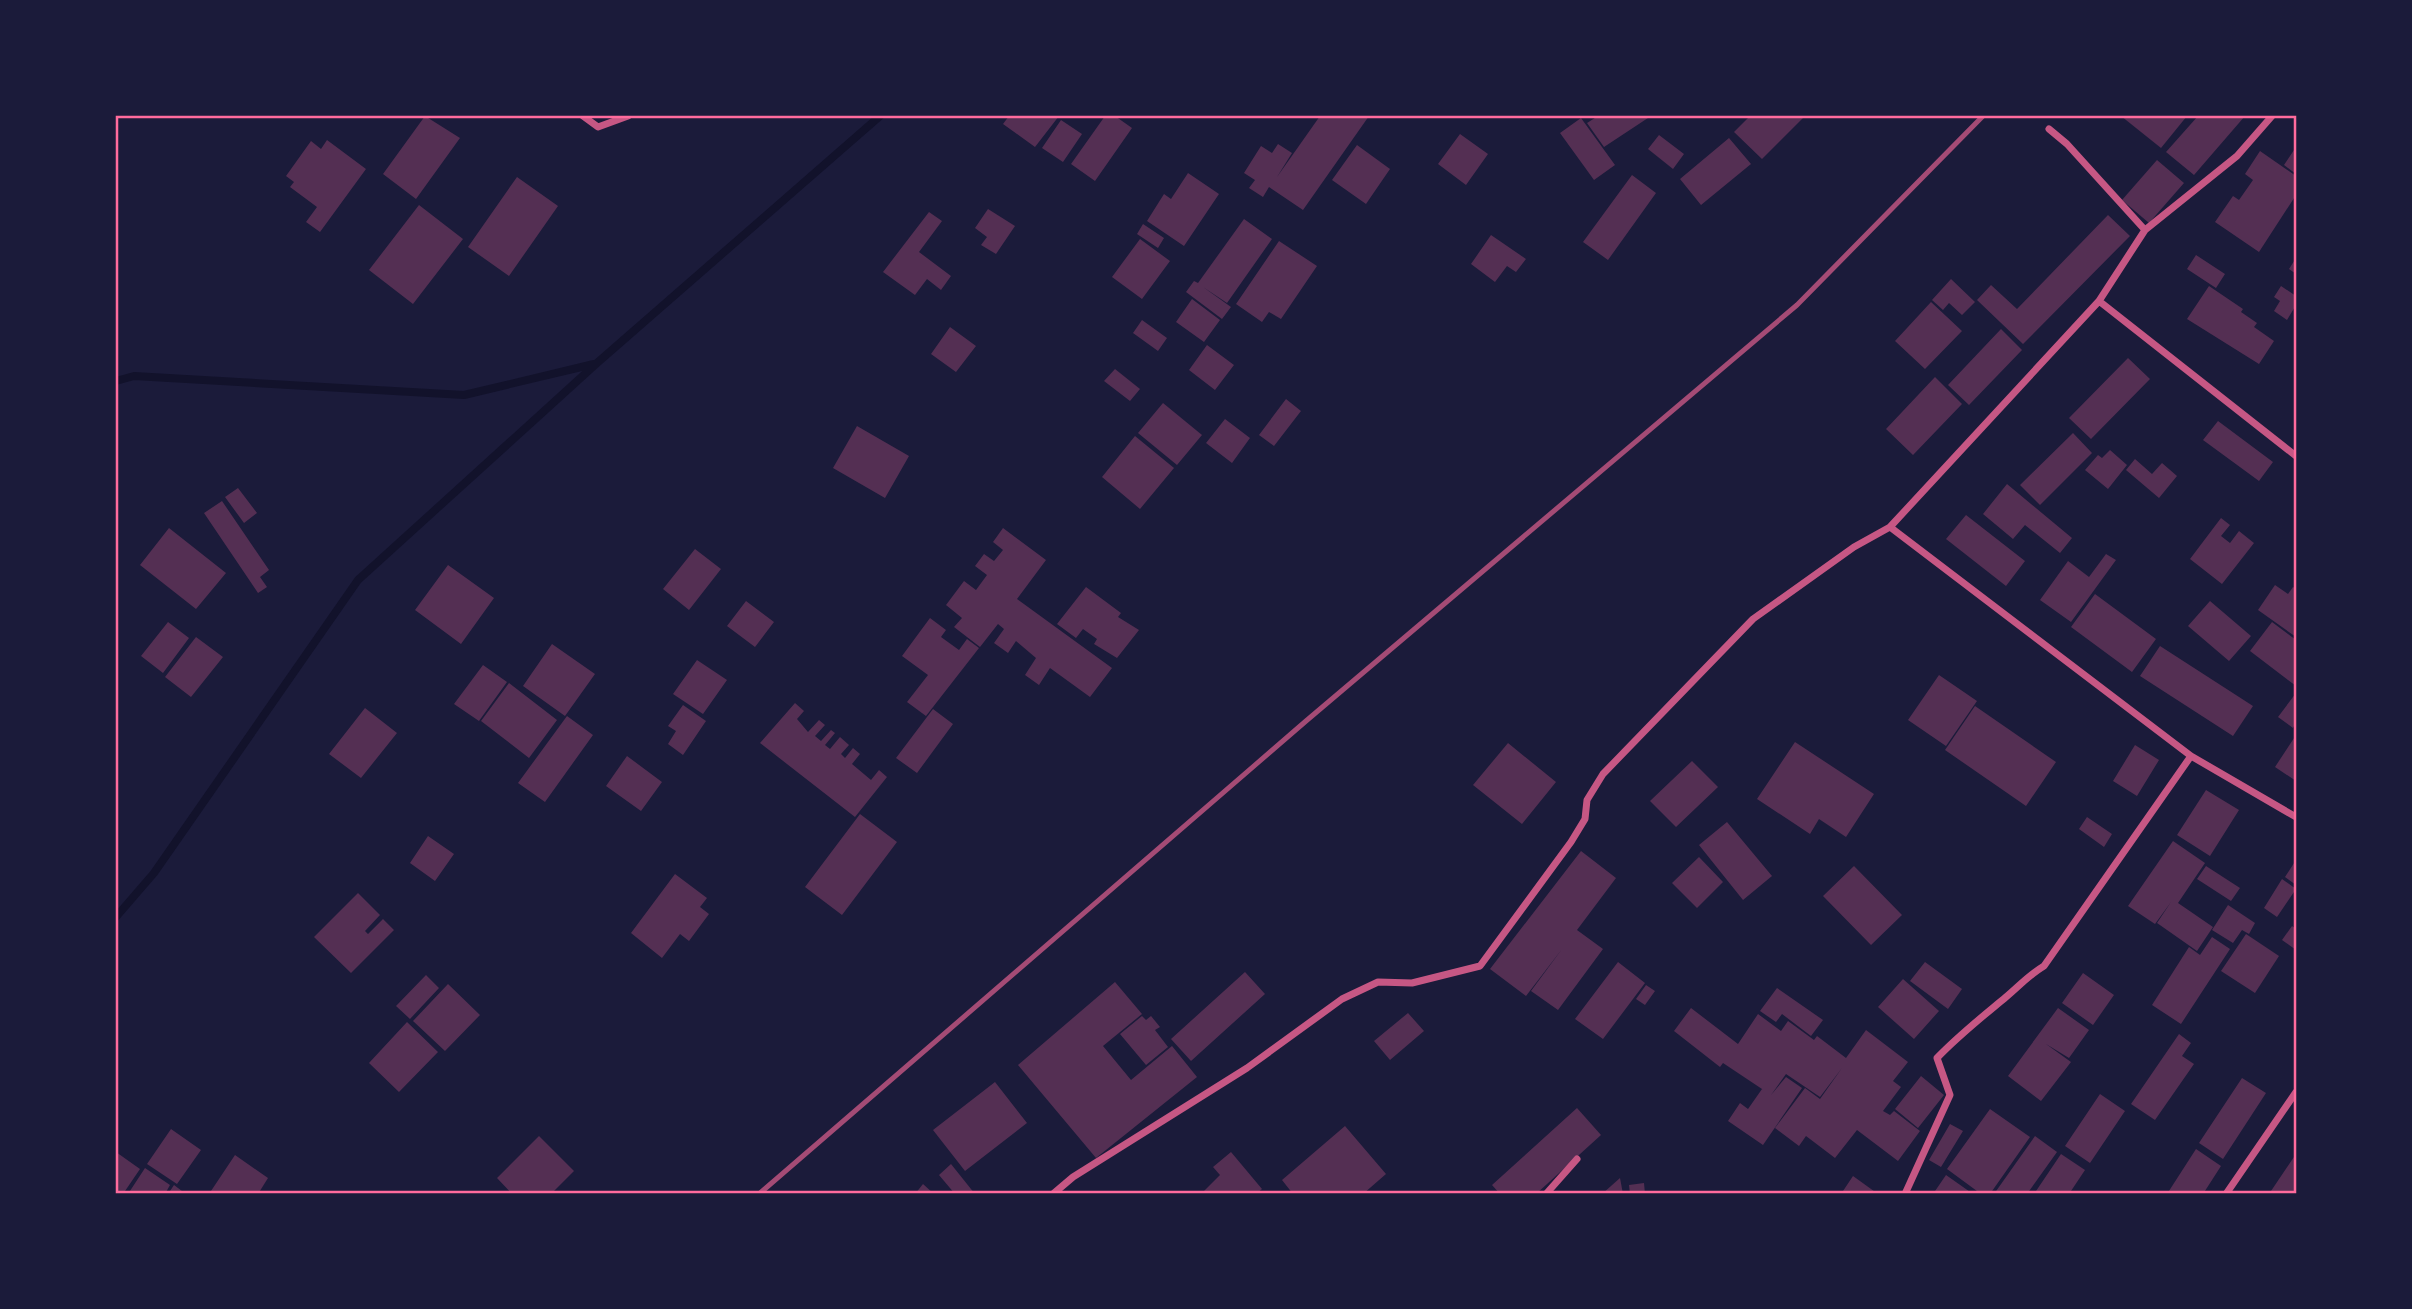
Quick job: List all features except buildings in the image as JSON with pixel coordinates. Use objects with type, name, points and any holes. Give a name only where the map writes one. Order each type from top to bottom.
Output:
[{"type":"street","points":[[583,116],[598,127],[628,116]]},
{"type":"street","points":[[1053,1194],[1073,1177],[1247,1068],[1342,999],[1378,982],[1412,983],[1480,966],[1571,842],[1585,820],[1587,800],[1604,774],[1752,619],[1854,547],[1890,527],[2099,300],[2145,230],[2237,156],[2272,116]]},
{"type":"street","points":[[2049,129],[2067,144],[2145,230]]},
{"type":"street","points":[[2099,300],[2297,456]]},
{"type":"street","points":[[1890,527],[2191,756],[2297,817]]},
{"type":"street","points":[[1905,1194],[1950,1095],[1937,1058],[1980,1015],[2044,966],[2191,756]]},
{"type":"street","points":[[2226,1194],[2297,1092]]},
{"type":"street","points":[[1546,1194],[1577,1159]]},
{"type":"waterway","points":[[116,917],[154,873],[358,580],[597,363],[880,116]]},
{"type":"waterway","points":[[116,381],[134,376],[464,395],[594,364]]},
{"type":"railway","points":[[759,1194],[1306,721],[1797,305],[1983,116]]}]
